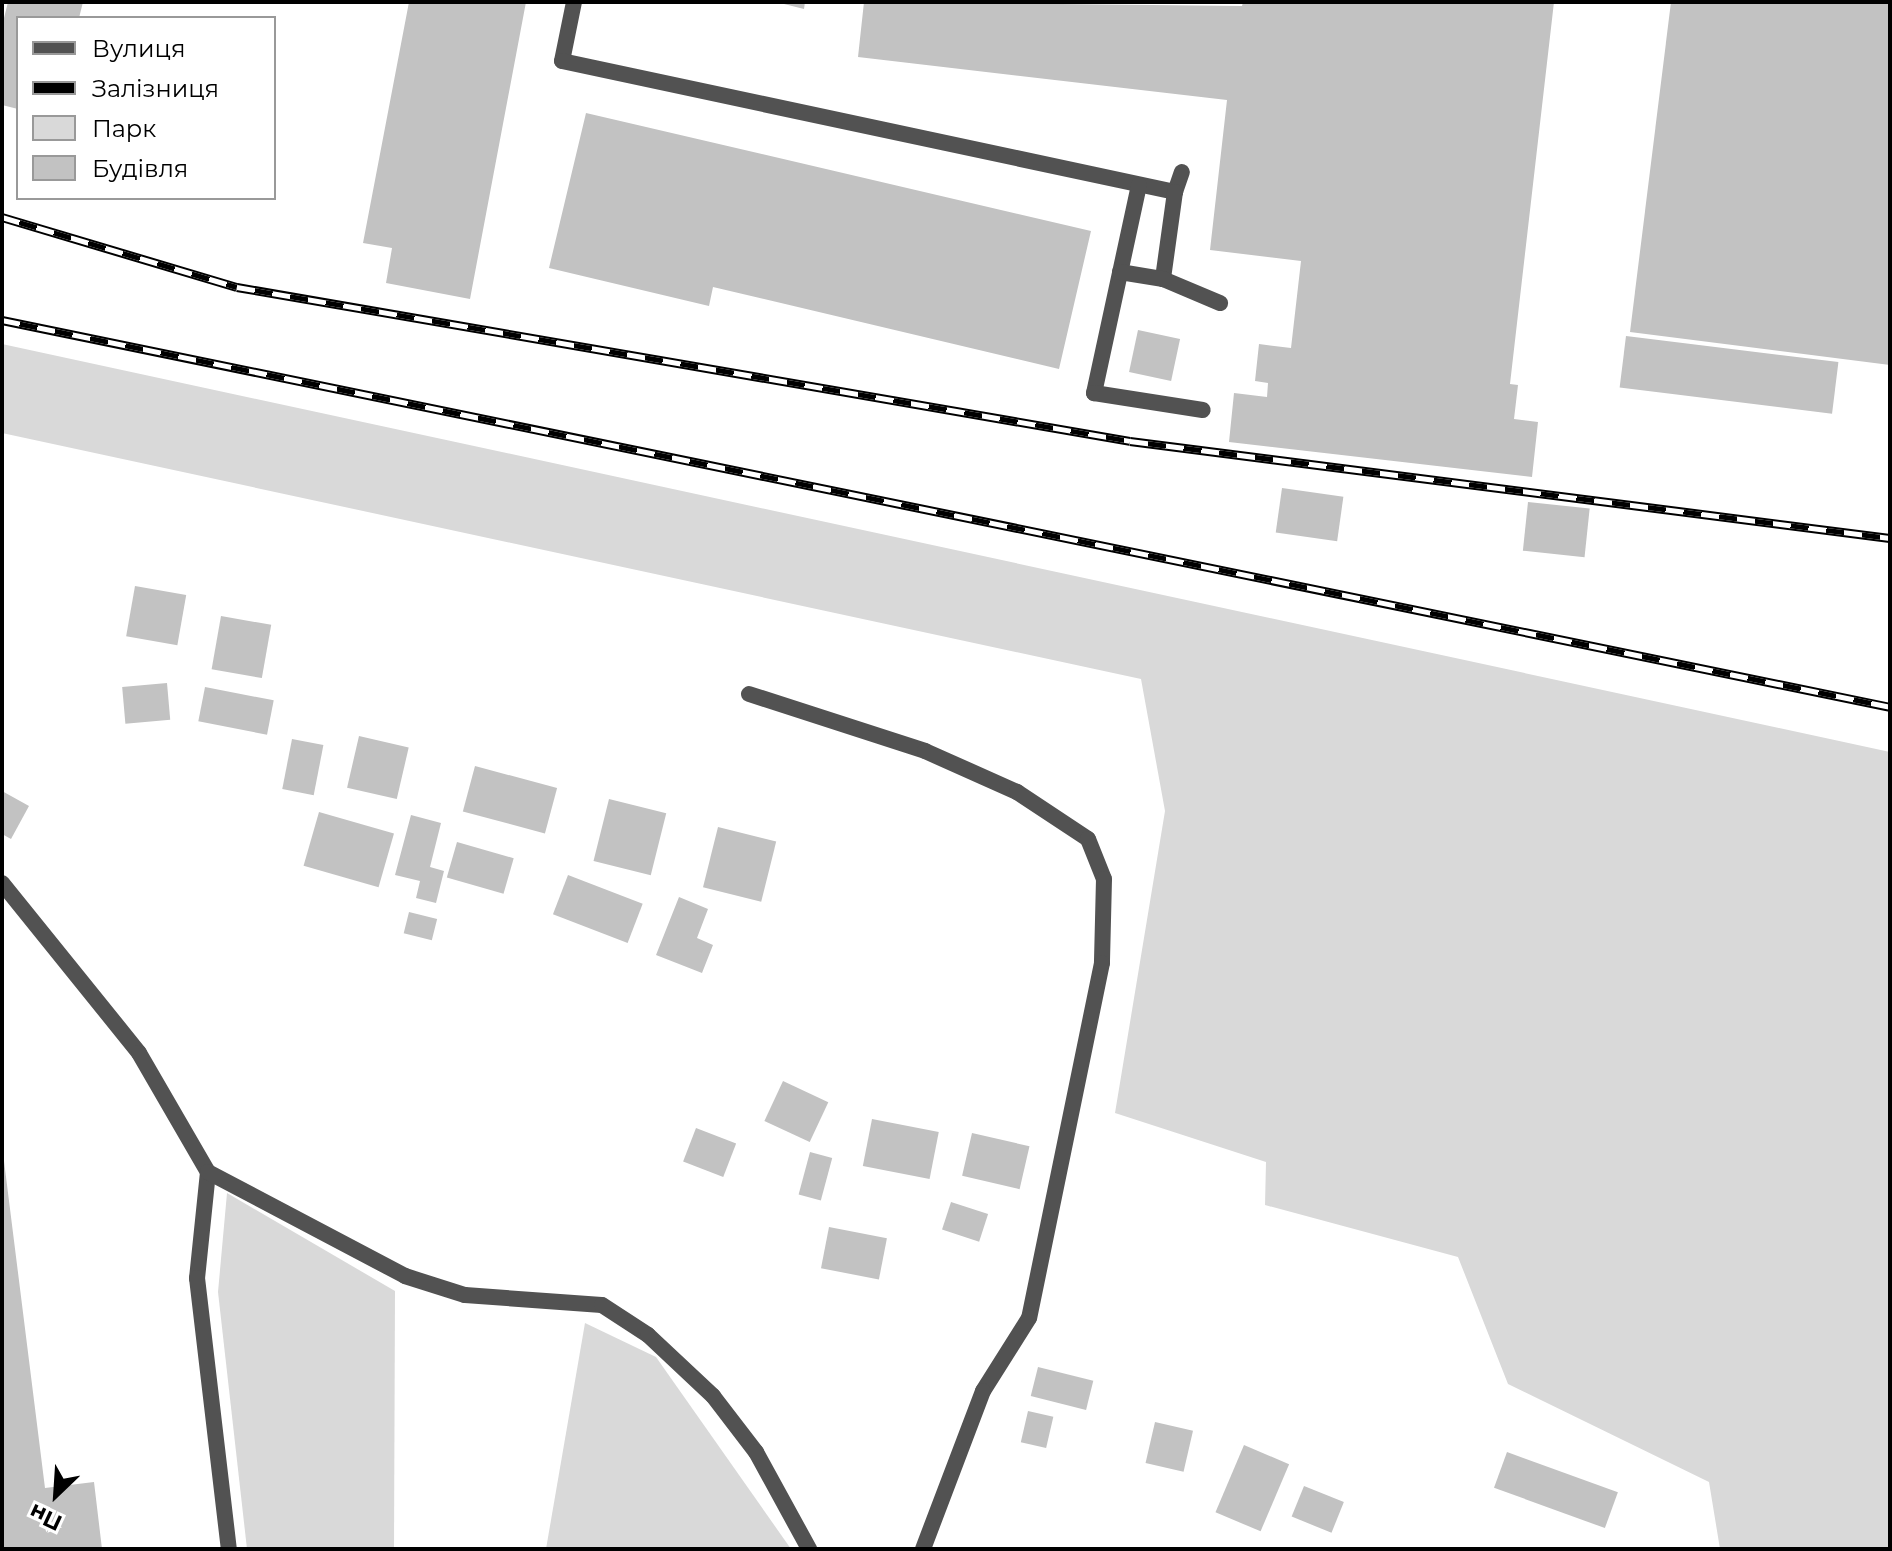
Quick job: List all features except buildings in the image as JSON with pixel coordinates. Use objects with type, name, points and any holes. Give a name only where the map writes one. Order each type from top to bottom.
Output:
[{"type":"street","points":[[574,2],[562,61],[1175,192]]},
{"type":"street","points":[[1163,279],[1175,192],[1182,172]]},
{"type":"street","points":[[1139,185],[1094,393],[1203,410]]},
{"type":"street","points":[[1120,272],[1163,279],[1220,303]]},
{"type":"street","points":[[749,694],[925,751],[1017,792],[1088,839],[1104,879],[1102,963],[1029,1318],[983,1391],[923,1549]]},
{"type":"street","points":[[2,883],[139,1053],[208,1172],[405,1276],[465,1295],[602,1305],[648,1335],[713,1396],[756,1452],[809,1549]]},
{"type":"street","points":[[208,1172],[197,1278],[229,1549]]},
{"type":"green space","points":[[2,344],[1890,752],[1890,1549],[1720,1549],[1709,1482],[1508,1384],[1458,1257],[1265,1205],[1266,1162],[1115,1113],[1165,811],[1141,679],[2,433]]},
{"type":"green space","points":[[227,1193],[395,1291],[394,1549],[247,1549],[218,1292]]},
{"type":"green space","points":[[585,1323],[656,1357],[791,1549],[546,1549]]},
{"type":"railway","points":[[2,217],[237,287],[1130,441],[1890,538]]},
{"type":"railway","points":[[2,320],[1890,707]]}]
